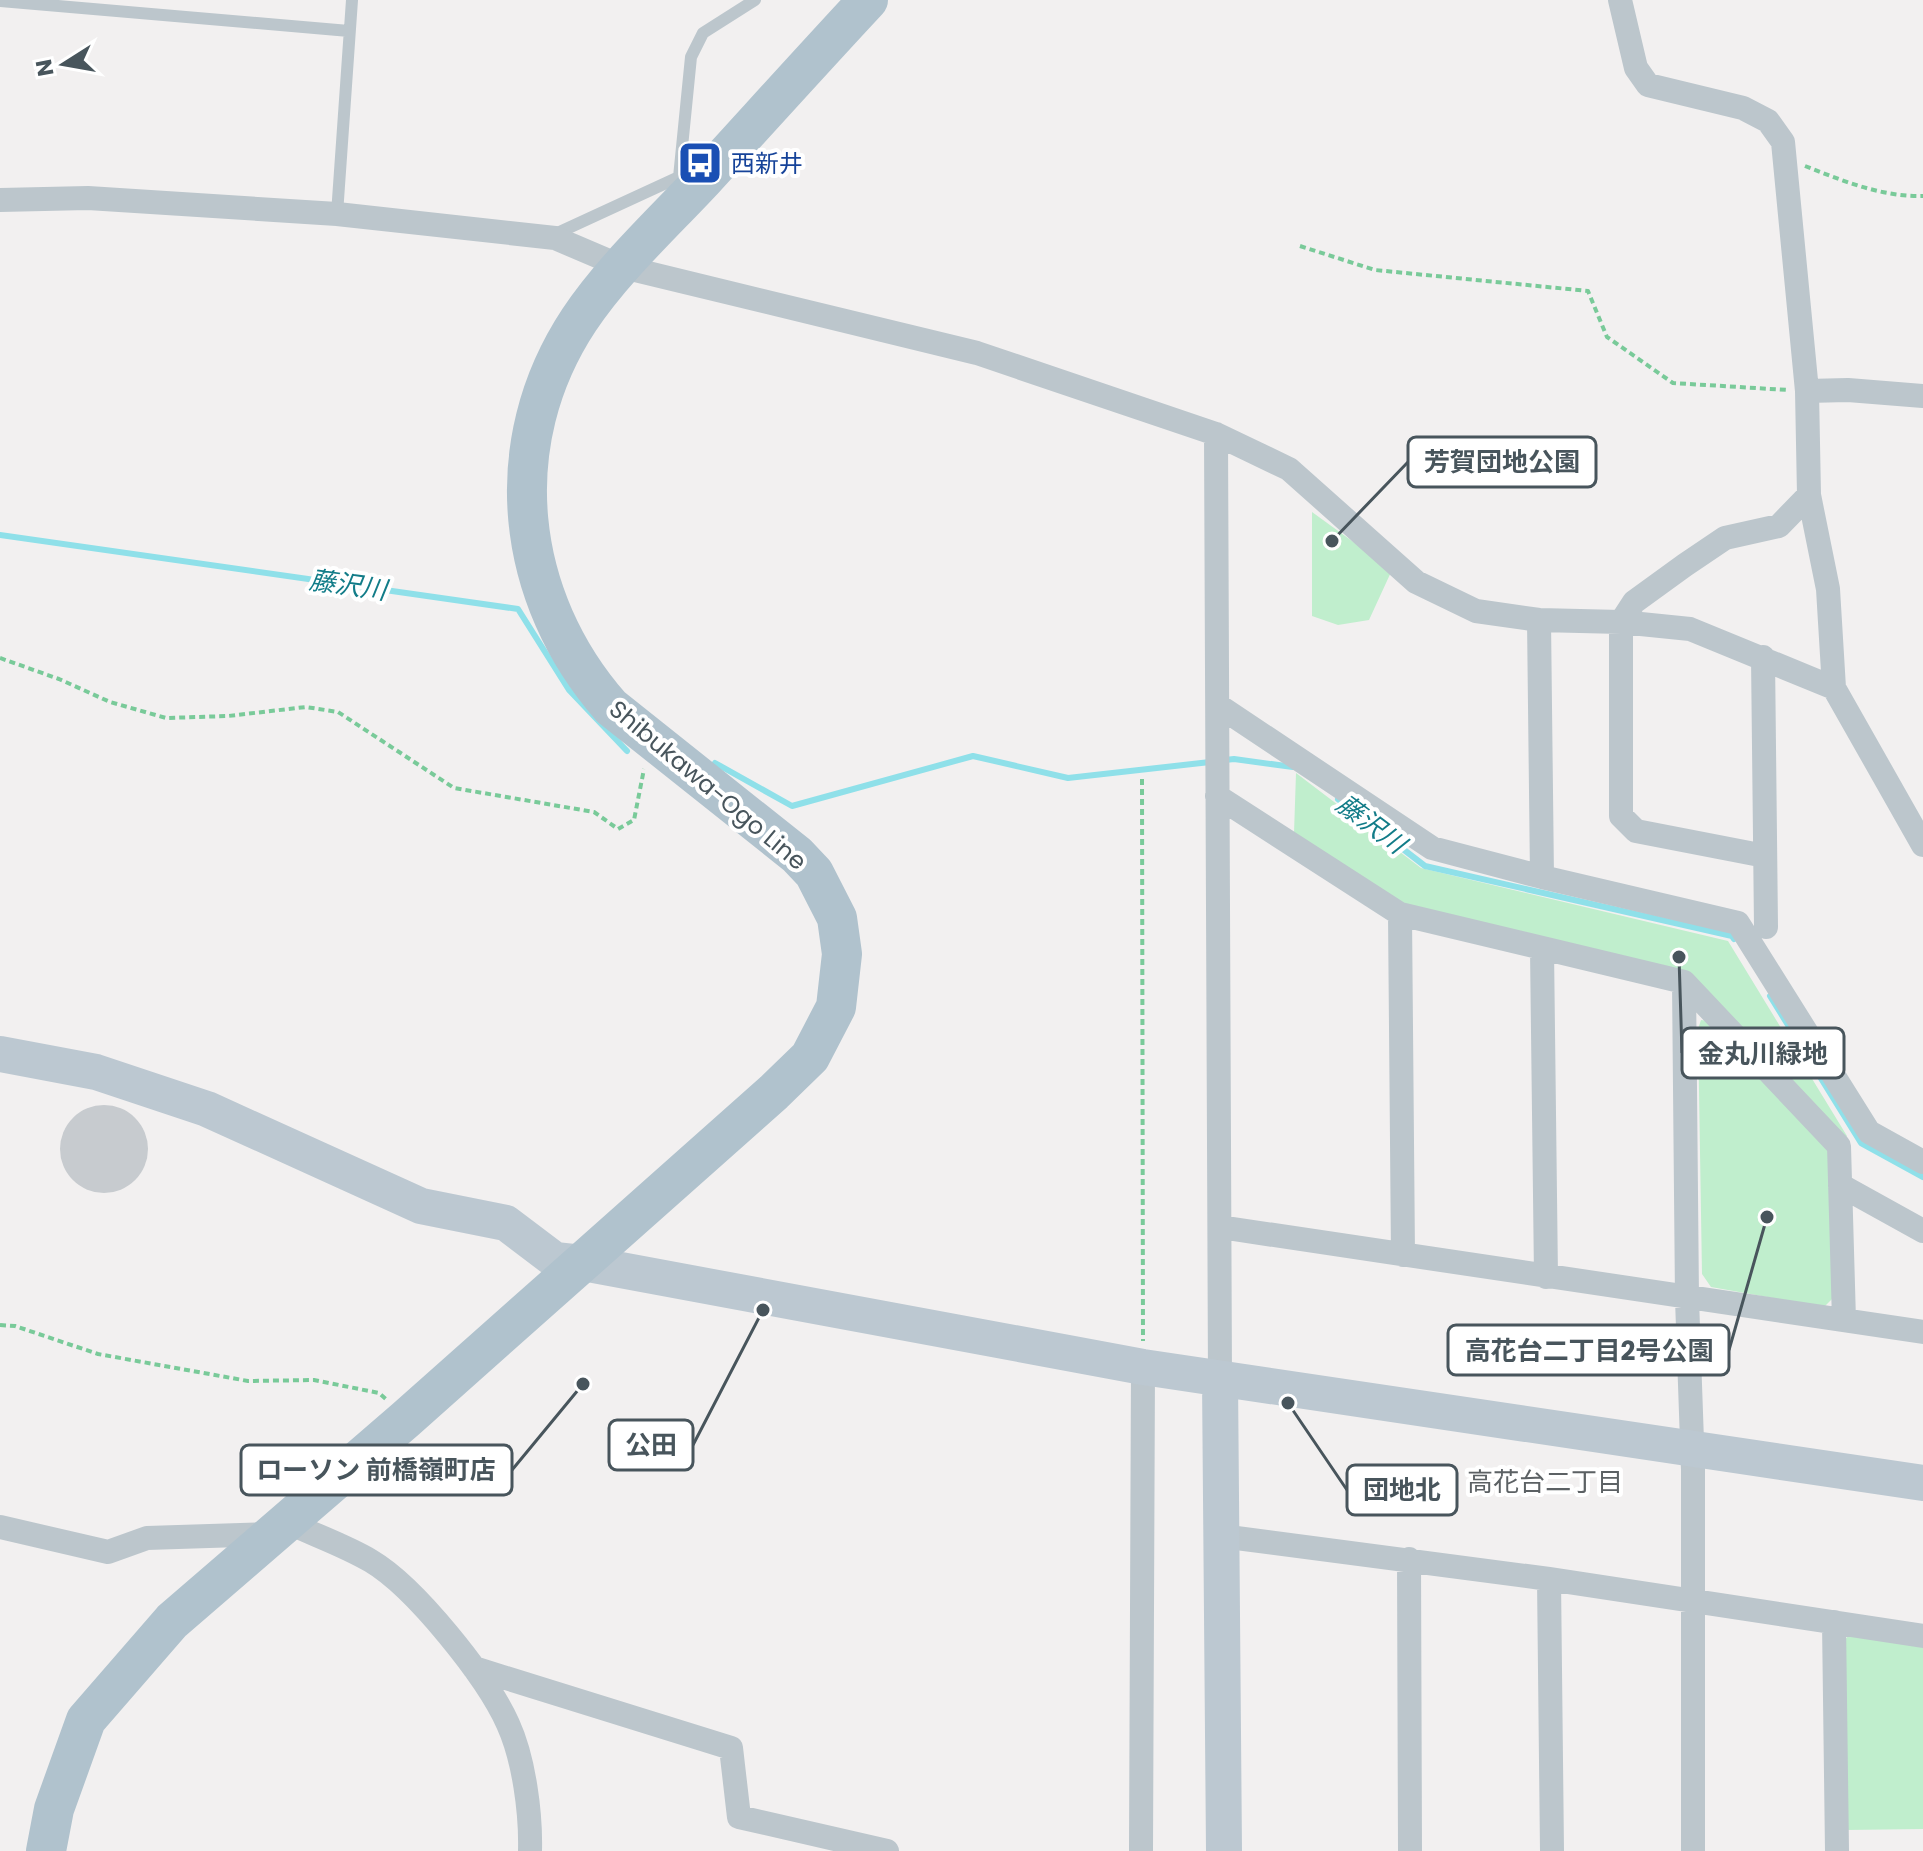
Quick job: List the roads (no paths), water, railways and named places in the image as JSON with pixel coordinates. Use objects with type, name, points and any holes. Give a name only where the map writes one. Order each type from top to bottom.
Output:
[{"type":"main road","name":"Shibukawa-Ogo Line","points":[[46,1851],[54,1809],[86,1720],[172,1621],[406,1419],[774,1092],[810,1057],[836,1007],[842,954],[837,918],[814,873],[768,830],[611,707],[590,684],[562,639],[538,580],[527,517],[529,452],[543,395],[557,360],[579,320],[687,182],[868,0]]},
{"type":"street","points":[[1620,0],[1636,68],[1648,85],[1743,108],[1768,121],[1783,142],[1807,391],[1809,495],[1828,589],[1834,688],[1923,845]]},
{"type":"street","points":[[0,200],[88,198],[337,214],[548,237],[623,267],[977,353],[1216,434],[1289,469],[1416,582],[1476,611],[1539,620],[1621,622],[1690,629],[1834,688]]},
{"type":"street","points":[[1807,391],[1848,390],[1923,396]]},
{"type":"street","points":[[1216,434],[1224,1851]]},
{"type":"street","points":[[1765,856],[1636,831],[1621,816],[1621,622],[1634,602],[1685,565],[1725,538],[1779,526],[1809,495]]},
{"type":"street","points":[[1539,620],[1542,877]]},
{"type":"street","points":[[1763,657],[1766,927]]},
{"type":"street","points":[[1219,706],[1432,848],[1738,923],[1869,1132],[1923,1162]]},
{"type":"street","points":[[1217,796],[1400,914],[1684,982],[1839,1146],[1844,1320]]},
{"type":"street","points":[[1400,914],[1403,1255]]},
{"type":"street","points":[[1542,949],[1546,1277]]},
{"type":"street","points":[[1684,982],[1687,1299],[1692,1450],[1693,1851]]},
{"type":"street","points":[[0,1054],[96,1072],[207,1109],[421,1206],[506,1223],[555,1260],[1143,1367],[1923,1483]]},
{"type":"street","points":[[1840,1185],[1923,1231]]},
{"type":"street","points":[[1220,1227],[1923,1332]]},
{"type":"street","points":[[1141,1851],[1143,1367]]},
{"type":"street","points":[[0,1527],[108,1552],[147,1538],[279,1528],[371,1561],[406,1588],[474,1668],[508,1723],[518,1755],[531,1828],[530,1851]]},
{"type":"street","points":[[1221,1536],[1409,1559],[1923,1636]]},
{"type":"street","points":[[1409,1559],[1410,1851]]},
{"type":"street","points":[[1549,1579],[1552,1851]]},
{"type":"street","points":[[1834,1622],[1837,1851]]},
{"type":"street","points":[[474,1668],[731,1748],[739,1817],[887,1851]]},
{"type":"lane","points":[[337,214],[352,0]]},
{"type":"lane","points":[[548,237],[687,182],[691,57],[703,33],[755,0]]},
{"type":"lane","points":[[0,1],[349,31]]},
{"type":"waterway","name":"藤沢川","points":[[0,535],[518,609],[569,690],[627,751]]},
{"type":"waterway","name":"藤沢川","points":[[715,763],[792,806],[973,756],[1068,778],[1210,762]]},
{"type":"waterway","name":"藤沢川","points":[[1225,760],[1293,767]]},
{"type":"waterway","name":"藤沢川","points":[[1338,799],[1425,866],[1732,936],[1734,939]]},
{"type":"waterway","name":"藤沢川","points":[[1770,996],[1861,1143],[1923,1177]]},
{"type":"place","name":"西新井","points":[[700,163]]},
{"type":"place","name":"芳賀団地公園","points":[[1332,541]]},
{"type":"place","name":"金丸川緑地","points":[[1679,957]]},
{"type":"place","name":"高花台二丁目2号公園","points":[[1767,1217]]},
{"type":"place","name":"公田","points":[[763,1310]]},
{"type":"place","name":"ローソン 前橋嶺町店","points":[[583,1384]]},
{"type":"place","name":"団地北","points":[[1288,1403]]},
{"type":"district","name":"高花台二丁目","points":[[1545,1482]]}]
